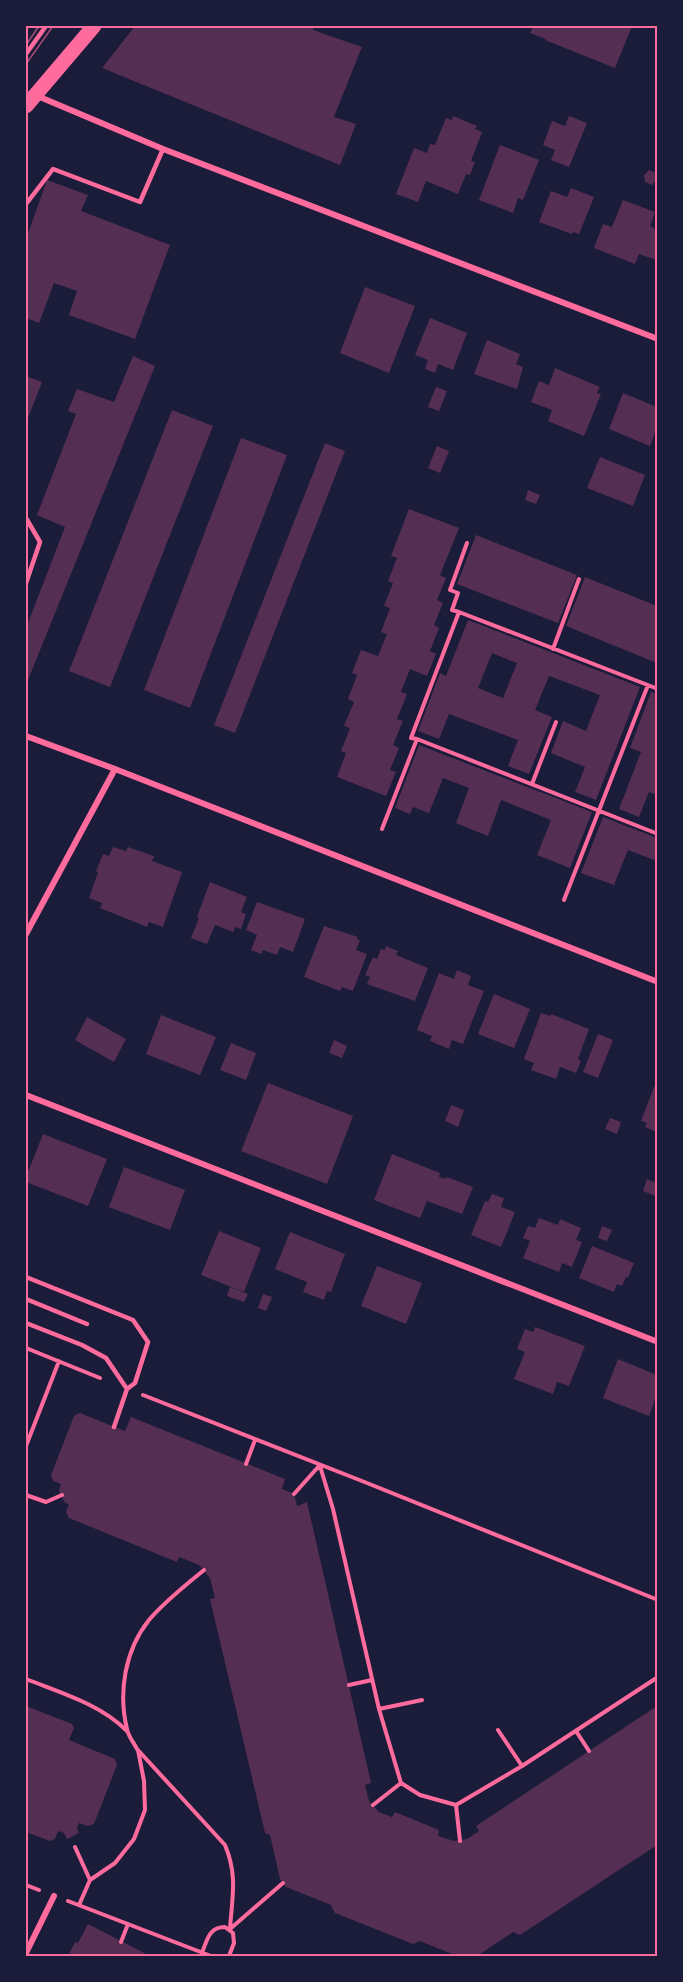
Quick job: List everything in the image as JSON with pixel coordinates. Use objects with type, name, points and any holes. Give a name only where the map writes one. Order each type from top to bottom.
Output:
[{"type":"main road","points":[[30,101],[94,26]]},
{"type":"street","points":[[30,101],[163,149],[657,339]]},
{"type":"street","points":[[26,736],[657,982]]},
{"type":"street","points":[[26,934],[115,769]]},
{"type":"street","points":[[26,1095],[657,1342]]},
{"type":"street","points":[[26,1953],[54,1896]]},
{"type":"lane","points":[[26,54],[46,26]]},
{"type":"lane","points":[[26,204],[53,170],[140,202],[163,149]]},
{"type":"lane","points":[[26,518],[40,542],[26,583]]},
{"type":"lane","points":[[26,1277],[133,1320],[148,1342],[135,1383],[127,1389],[114,1427]]},
{"type":"lane","points":[[26,1299],[87,1324]]},
{"type":"lane","points":[[26,1323],[82,1345],[106,1358],[127,1389]]},
{"type":"path","points":[[467,543],[450,590],[458,593],[452,610],[657,689]]},
{"type":"path","points":[[553,648],[579,579]]},
{"type":"path","points":[[459,612],[411,738],[657,834]]},
{"type":"path","points":[[564,900],[648,686]]},
{"type":"path","points":[[532,784],[556,722]]},
{"type":"path","points":[[382,829],[417,739]]},
{"type":"path","points":[[26,1348],[657,1600]]},
{"type":"path","points":[[26,1446],[59,1361]]},
{"type":"path","points":[[246,1464],[255,1440]]},
{"type":"path","points":[[294,1494],[320,1466]]},
{"type":"path","points":[[320,1466],[333,1509],[379,1709],[401,1783],[420,1795],[456,1805],[522,1766],[657,1677]]},
{"type":"path","points":[[26,1495],[46,1502],[62,1495]]},
{"type":"path","points":[[127,1731],[123,1700],[124,1681],[127,1663],[134,1644],[151,1618],[204,1570]]},
{"type":"path","points":[[26,1679],[116,1719],[138,1749],[225,1845],[232,1862],[234,1875],[230,1929],[234,1937],[229,1956]]},
{"type":"path","points":[[348,1685],[372,1680]]},
{"type":"path","points":[[379,1709],[422,1700]]},
{"type":"path","points":[[498,1730],[522,1766]]},
{"type":"path","points":[[576,1731],[589,1751]]},
{"type":"path","points":[[79,1905],[90,1880],[115,1863],[134,1839],[145,1810],[144,1781],[138,1749]]},
{"type":"path","points":[[373,1805],[401,1783]]},
{"type":"path","points":[[456,1805],[460,1840]]},
{"type":"path","points":[[75,1847],[90,1880]]},
{"type":"path","points":[[230,1929],[283,1883]]},
{"type":"path","points":[[26,1885],[211,1956]]},
{"type":"path","points":[[121,1942],[128,1924]]},
{"type":"path","points":[[202,1953],[213,1930],[220,1927],[230,1929]]},
{"type":"building","points":[[135,26],[315,26],[313,30],[362,47],[334,117],[356,124],[340,165],[102,68]]},
{"type":"building","points":[[529,26],[632,26],[615,68],[530,33],[533,27]]},
{"type":"building","points":[[453,116],[477,126],[475,129],[482,132],[471,161],[475,162],[470,175],[466,174],[458,194],[426,181],[418,202],[396,194],[414,148],[427,153],[430,144],[435,145],[446,118],[452,120]]},
{"type":"building","points":[[569,116],[587,123],[569,167],[551,160],[555,150],[543,145],[552,121],[565,126]]},
{"type":"building","points":[[500,145],[539,160],[523,200],[518,198],[513,213],[479,200]]},
{"type":"building","points":[[649,170],[656,173],[657,179],[652,185],[645,182],[644,175]]},
{"type":"building","points":[[47,180],[88,195],[81,211],[170,245],[135,339],[69,315],[77,291],[54,283],[39,323],[26,318],[26,239]]},
{"type":"building","points":[[571,188],[594,197],[579,234],[573,232],[572,234],[539,222],[551,191],[567,197]]},
{"type":"building","points":[[623,200],[655,212],[650,226],[655,229],[657,224],[656,260],[639,254],[635,264],[594,248],[603,224],[612,227]]},
{"type":"building","points":[[365,287],[415,306],[389,373],[340,353]]},
{"type":"building","points":[[430,318],[467,333],[453,370],[438,364],[435,373],[425,369],[428,360],[415,355]]},
{"type":"building","points":[[487,340],[520,354],[516,364],[523,367],[517,389],[474,374]]},
{"type":"building","points":[[133,356],[155,366],[28,680],[26,679],[26,628],[65,527],[37,515],[76,414],[68,411],[77,389],[114,402]]},
{"type":"building","points":[[555,368],[600,387],[597,393],[601,394],[584,436],[548,421],[552,410],[531,402],[539,381],[549,385]]},
{"type":"building","points":[[26,376],[42,382],[26,423]]},
{"type":"building","points":[[436,387],[447,391],[439,411],[428,407]]},
{"type":"building","points":[[623,393],[657,407],[657,427],[650,446],[609,429]]},
{"type":"building","points":[[172,410],[213,426],[110,687],[69,671]]},
{"type":"building","points":[[241,438],[287,455],[190,708],[144,690]]},
{"type":"building","points":[[325,443],[345,451],[235,733],[214,725]]},
{"type":"building","points":[[437,446],[449,451],[440,473],[428,468]]},
{"type":"building","points":[[600,457],[645,475],[633,506],[587,488]]},
{"type":"building","points":[[528,490],[540,495],[536,504],[525,500]]},
{"type":"building","points":[[409,509],[459,528],[440,575],[446,578],[437,600],[443,603],[434,625],[439,628],[430,651],[436,654],[427,676],[410,669],[401,692],[407,694],[397,719],[403,721],[393,745],[399,748],[390,770],[396,772],[386,796],[337,777],[346,753],[341,751],[350,728],[344,726],[354,702],[348,699],[357,675],[352,673],[361,650],[378,656],[387,634],[381,632],[390,608],[384,606],[393,583],[388,581],[397,558],[391,556]]},
{"type":"building","points":[[476,535],[577,575],[558,623],[457,584]]},
{"type":"building","points":[[585,577],[657,606],[657,663],[566,626]]},
{"type":"building","points":[[468,620],[640,687],[596,800],[575,792],[585,767],[551,753],[563,721],[586,731],[600,695],[549,676],[535,710],[552,717],[529,774],[508,766],[518,740],[449,714],[439,739],[418,731],[440,673],[446,676]],"holes":[[[492,653],[517,663],[503,698],[478,688]]]},
{"type":"building","points":[[651,692],[657,694],[657,795],[649,792],[639,817],[619,809],[641,752],[630,748]]},
{"type":"building","points":[[419,745],[592,812],[570,868],[537,855],[551,820],[501,800],[488,836],[456,823],[469,788],[443,778],[429,813],[413,807],[410,814],[395,808]]},
{"type":"building","points":[[603,817],[657,838],[657,861],[628,850],[614,885],[581,873]]},
{"type":"building","points":[[113,847],[126,851],[128,847],[154,856],[152,861],[182,872],[163,927],[149,922],[147,927],[100,908],[102,903],[89,898],[103,854],[109,856]]},
{"type":"building","points":[[210,882],[247,897],[241,912],[246,914],[241,929],[235,927],[233,932],[215,925],[207,944],[191,938]]},
{"type":"building","points":[[257,902],[305,919],[293,952],[280,947],[277,955],[263,950],[261,954],[251,950],[257,935],[246,930]]},
{"type":"building","points":[[324,926],[358,937],[357,939],[360,940],[356,950],[367,954],[353,991],[342,987],[340,991],[304,977]]},
{"type":"building","points":[[386,946],[398,951],[396,955],[428,968],[415,1001],[367,984],[370,977],[365,975],[373,957],[377,959],[381,949],[385,950]]},
{"type":"building","points":[[457,970],[471,976],[468,985],[484,991],[463,1044],[452,1040],[449,1049],[430,1041],[432,1036],[417,1030],[439,973],[454,979]]},
{"type":"building","points":[[494,994],[530,1009],[514,1048],[478,1034]]},
{"type":"building","points":[[541,1013],[550,1016],[551,1014],[589,1029],[578,1059],[581,1061],[576,1073],[560,1067],[556,1079],[531,1070],[534,1063],[524,1059]]},
{"type":"building","points":[[161,1015],[216,1037],[200,1075],[146,1054]]},
{"type":"building","points":[[87,1017],[126,1039],[114,1062],[75,1040]]},
{"type":"building","points":[[598,1034],[613,1040],[598,1078],[583,1072]]},
{"type":"building","points":[[334,1040],[347,1046],[342,1058],[329,1053]]},
{"type":"building","points":[[231,1043],[256,1053],[246,1080],[220,1070]]},
{"type":"building","points":[[657,1079],[657,1132],[645,1127],[647,1123],[641,1121]]},
{"type":"building","points":[[268,1083],[353,1116],[327,1184],[241,1151]]},
{"type":"building","points":[[451,1105],[464,1110],[458,1127],[445,1121]]},
{"type":"building","points":[[610,1118],[621,1122],[617,1134],[605,1129]]},
{"type":"building","points":[[43,1134],[107,1159],[88,1206],[26,1182]]},
{"type":"building","points":[[392,1154],[440,1173],[439,1177],[446,1179],[447,1177],[473,1187],[462,1214],[427,1201],[420,1218],[374,1200]]},
{"type":"building","points":[[124,1167],[185,1190],[170,1230],[109,1207]]},
{"type":"building","points":[[647,1179],[657,1183],[655,1196],[643,1191]]},
{"type":"building","points":[[492,1194],[504,1198],[501,1207],[515,1212],[501,1247],[471,1235],[485,1201],[488,1202]]},
{"type":"building","points":[[539,1218],[558,1225],[560,1219],[581,1228],[576,1240],[582,1242],[572,1267],[562,1263],[559,1272],[523,1258],[530,1241],[523,1238],[528,1226],[535,1228]]},
{"type":"building","points":[[602,1226],[612,1230],[607,1241],[598,1238]]},
{"type":"building","points":[[219,1231],[261,1248],[244,1292],[201,1275]]},
{"type":"building","points":[[290,1232],[345,1254],[331,1292],[327,1291],[324,1300],[303,1292],[307,1282],[275,1269]]},
{"type":"building","points":[[592,1246],[634,1263],[628,1278],[626,1277],[622,1286],[617,1284],[614,1292],[579,1278]]},
{"type":"building","points":[[377,1266],[422,1283],[406,1324],[361,1306]]},
{"type":"building","points":[[230,1287],[248,1294],[244,1302],[227,1296]]},
{"type":"building","points":[[263,1294],[272,1297],[266,1311],[258,1308]]},
{"type":"building","points":[[535,1327],[585,1346],[569,1386],[557,1382],[553,1394],[514,1379],[525,1352],[517,1349],[525,1329],[533,1332]]},
{"type":"building","points":[[618,1359],[657,1375],[657,1394],[649,1416],[603,1398]]},
{"type":"building","points":[[80,1413],[125,1431],[131,1417],[285,1479],[282,1489],[294,1494],[297,1506],[307,1502],[371,1783],[365,1785],[369,1801],[379,1812],[392,1817],[395,1812],[439,1830],[438,1836],[454,1841],[467,1839],[479,1831],[476,1826],[657,1706],[657,1845],[520,1935],[513,1932],[477,1956],[457,1956],[420,1941],[413,1944],[335,1913],[331,1905],[286,1887],[280,1879],[270,1835],[265,1833],[210,1599],[215,1598],[210,1578],[199,1565],[179,1557],[177,1562],[69,1518],[66,1512],[69,1504],[65,1503],[59,1491],[61,1484],[53,1481],[51,1475],[74,1416]]},
{"type":"building","points":[[26,1706],[72,1724],[74,1728],[69,1740],[115,1759],[117,1765],[94,1824],[88,1826],[79,1823],[77,1828],[79,1833],[67,1839],[64,1833],[58,1831],[55,1839],[50,1841],[26,1832]]},
{"type":"building","points":[[88,1924],[150,1956],[68,1956]]},
{"type":"tram line","points":[[26,45],[39,26]]},
{"type":"tram line","points":[[26,64],[53,26]]}]
